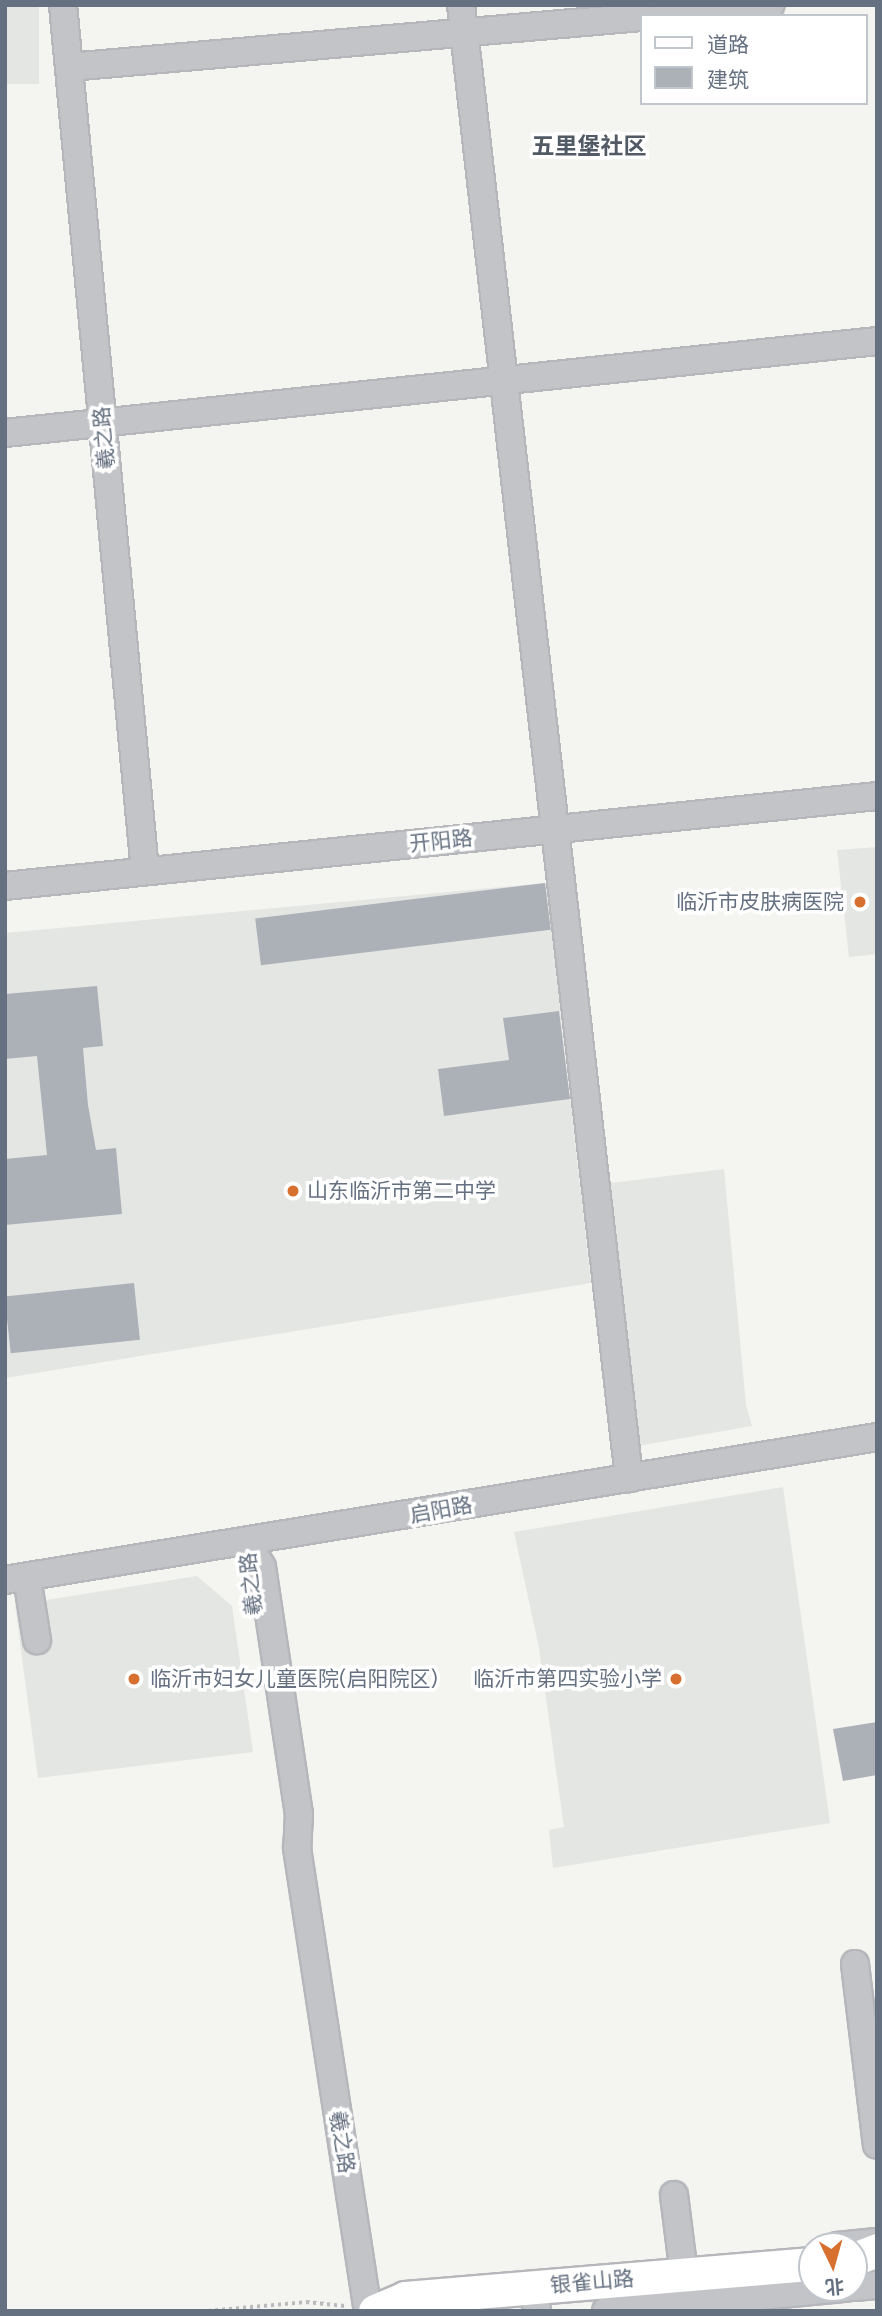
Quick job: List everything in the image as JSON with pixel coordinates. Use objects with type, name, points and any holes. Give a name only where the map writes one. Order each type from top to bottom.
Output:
[{"type":"main road","name":"银雀山路","points":[[366,2310],[405,2298],[683,2267],[798,2264]]},
{"type":"main road","name":"银雀山路","points":[[464,2311],[536,2307],[798,2278]]},
{"type":"street","name":"羲之路","points":[[63,5],[145,871]]},
{"type":"street","points":[[461,5],[552,829],[586,1088],[583,1101],[629,1478]]},
{"type":"street","points":[[679,14],[770,5]]},
{"type":"street","points":[[69,67],[640,17]]},
{"type":"street","points":[[5,433],[103,426],[877,341]]},
{"type":"street","name":"开阳路","points":[[5,887],[877,796]]},
{"type":"street","name":"启阳路","points":[[16,1581],[877,1437]]},
{"type":"street","name":"羲之路","points":[[247,1542],[246,1566],[286,1822],[297,1848],[366,2310]]},
{"type":"street","points":[[16,1581],[37,1640]]},
{"type":"street","points":[[855,1964],[877,2145]]},
{"type":"street","points":[[674,2195],[683,2267],[798,2250]]},
{"type":"street","points":[[606,2311],[798,2279]]},
{"type":"path","points":[[208,2311],[306,2302],[366,2310]]},
{"type":"shaded area","points":[[5,5],[39,5],[39,84],[5,84]]},
{"type":"shaded area","name":"临沂市皮肤病医院","points":[[877,847],[877,954],[849,957],[837,850]]},
{"type":"shaded area","name":"山东临沂市第二中学","points":[[546,883],[591,1283],[5,1378],[5,933]]},
{"type":"shaded area","points":[[724,1169],[746,1405],[752,1426],[632,1447],[603,1184]]},
{"type":"shaded area","name":"临沂市第四实验小学","points":[[783,1487],[830,1823],[553,1868],[549,1830],[564,1827],[539,1648],[514,1532]]},
{"type":"shaded area","name":"临沂市妇女儿童医院(启阳院区)","points":[[197,1576],[232,1606],[253,1752],[38,1778],[15,1605]]},
{"type":"building","points":[[545,883],[551,930],[261,965],[255,919]]},
{"type":"building","points":[[97,986],[103,1046],[83,1048],[88,1105],[96,1150],[116,1148],[122,1214],[5,1225],[5,1159],[47,1155],[37,1056],[5,1059],[5,994]]},
{"type":"building","points":[[559,1011],[570,1099],[444,1116],[438,1069],[509,1060],[503,1018]]},
{"type":"building","points":[[134,1283],[140,1340],[11,1353],[5,1297]]},
{"type":"building","points":[[877,1722],[877,1775],[843,1781],[833,1729]]},
{"type":"place","name":"临沂市皮肤病医院","points":[[860,902]]},
{"type":"place","name":"山东临沂市第二中学","points":[[293,1191]]},
{"type":"place","name":"临沂市妇女儿童医院(启阳院区)","points":[[134,1679]]},
{"type":"place","name":"临沂市第四实验小学","points":[[676,1679]]},
{"type":"district","name":"五里堡社区","points":[[589,146]]}]
